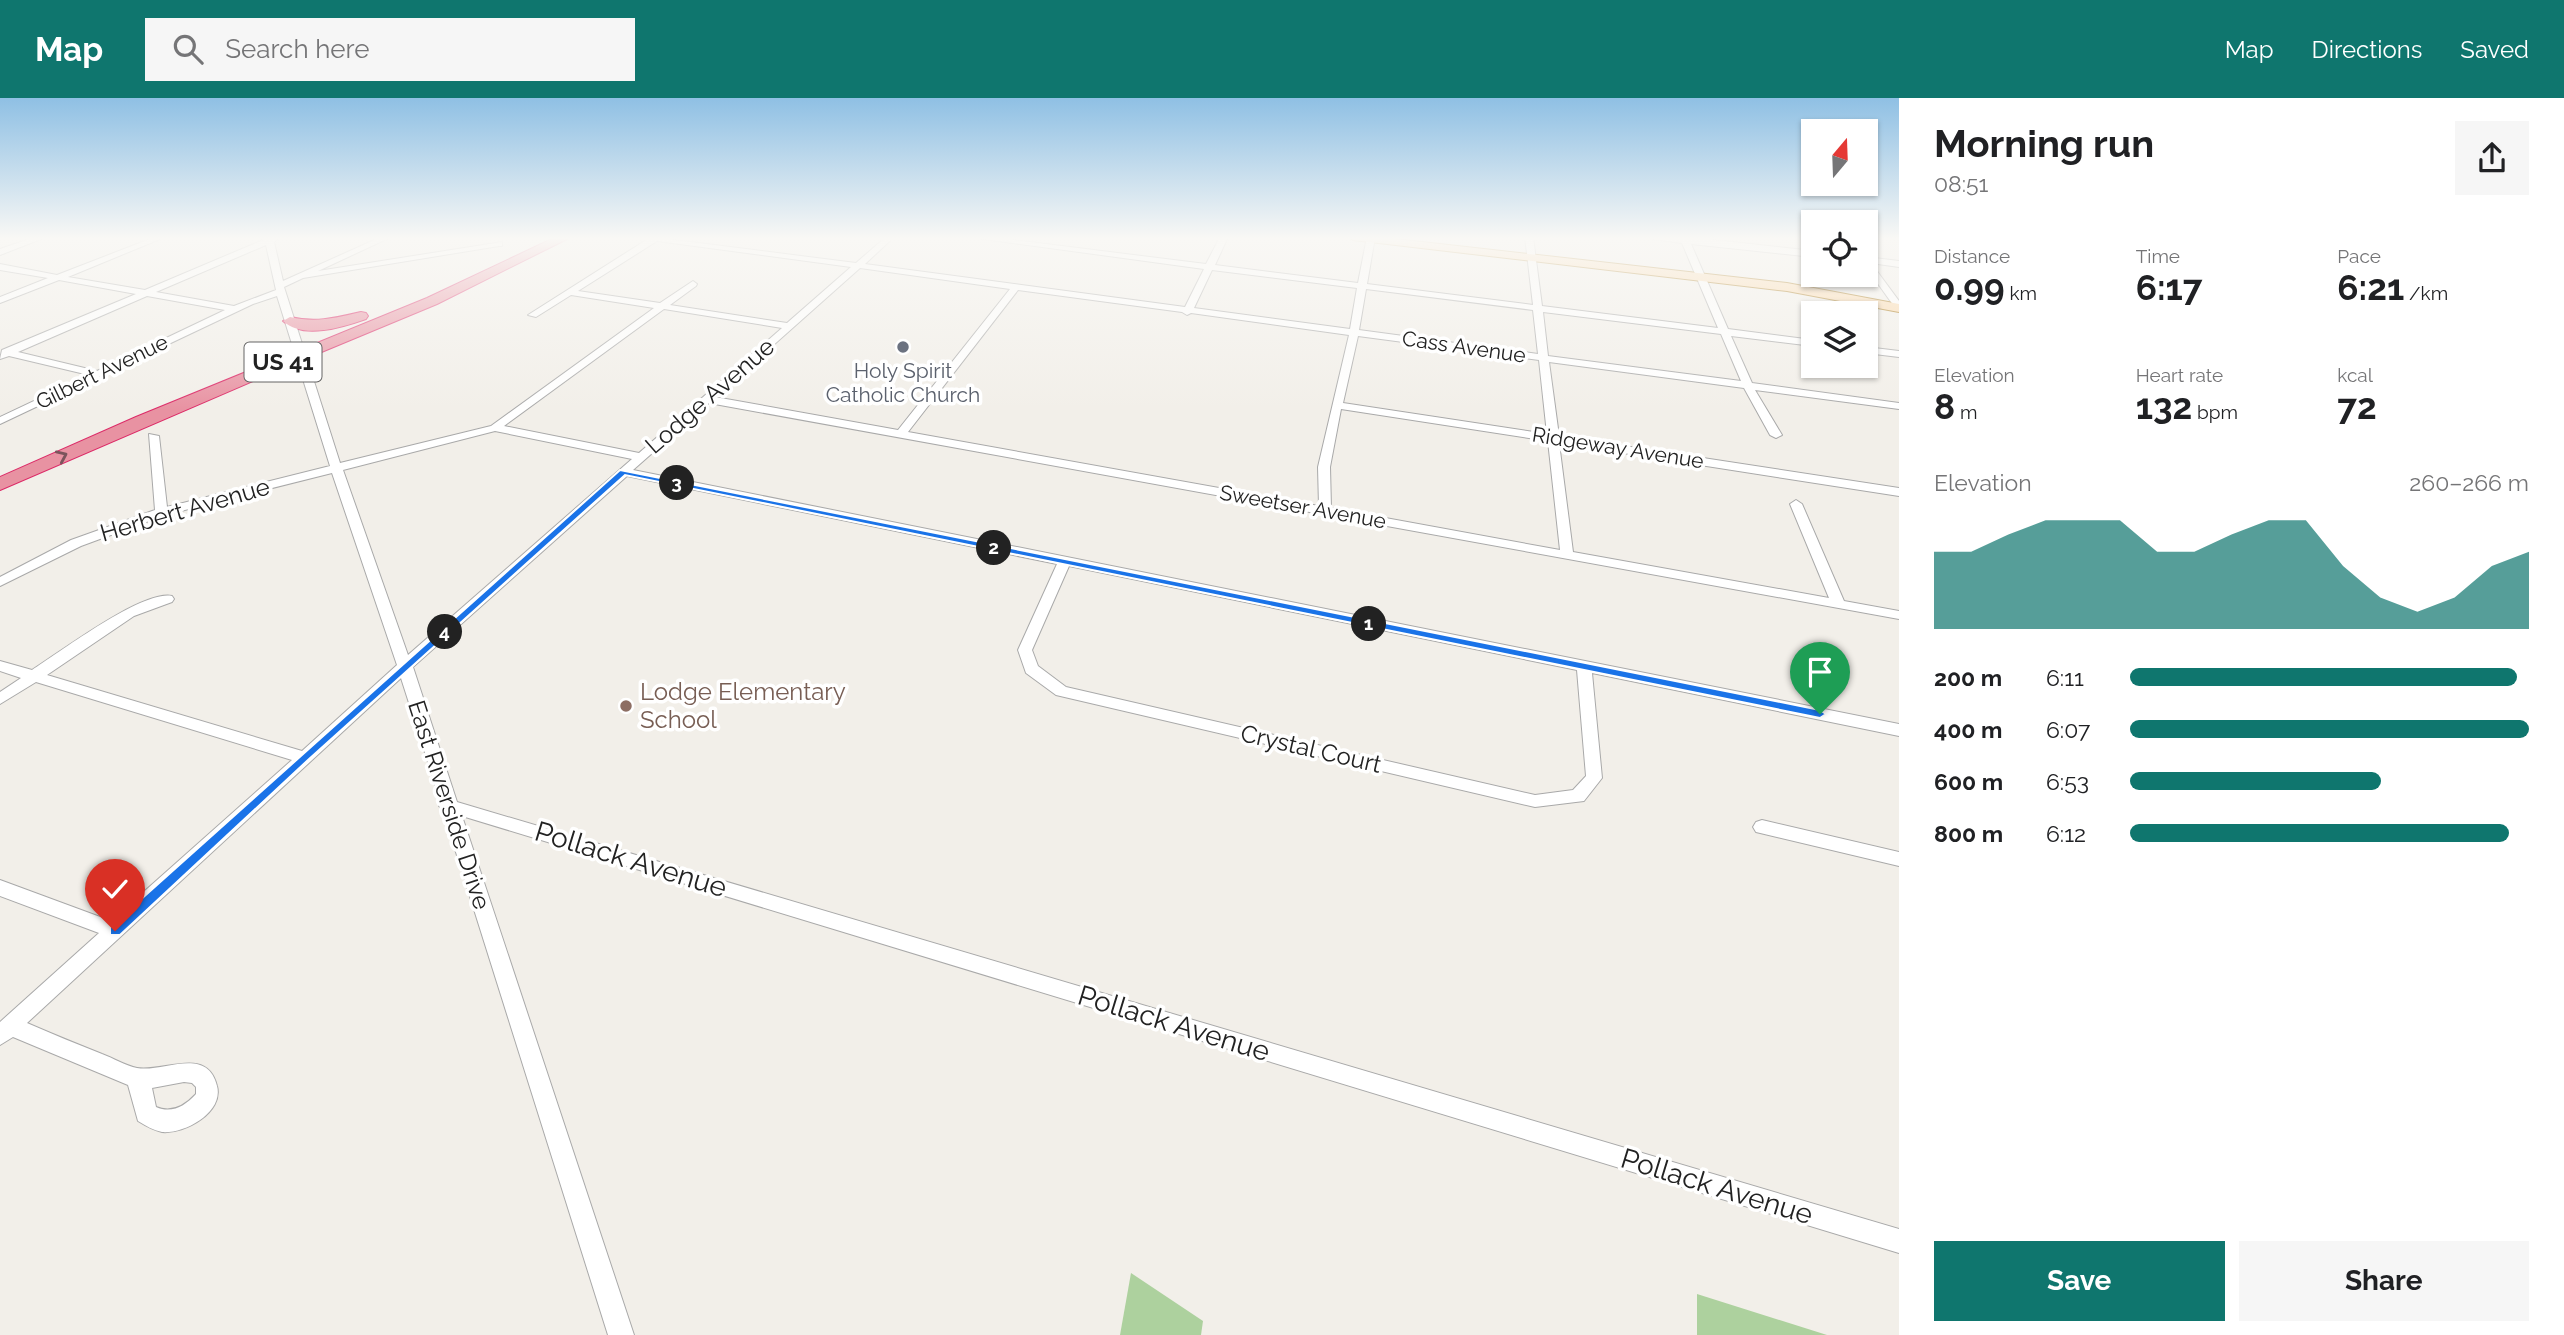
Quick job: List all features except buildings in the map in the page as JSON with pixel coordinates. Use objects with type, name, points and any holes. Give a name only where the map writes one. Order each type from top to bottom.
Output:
[{"type":"highway","name":"US 41","points":[[0,485],[417,295]]},
{"type":"highway","name":"US 41","points":[[0,467],[442,295]]},
{"type":"highway","points":[[290,321],[306,326],[323,326],[382,310]]},
{"type":"highway","points":[[206,393],[270,373],[308,378]]},
{"type":"main road","points":[[1833,295],[1899,308]]},
{"type":"street","points":[[3,353],[142,295]]},
{"type":"street","points":[[148,295],[234,309]]},
{"type":"street","name":"Gilbert Avenue","points":[[0,421],[266,295]]},
{"type":"street","name":"East Riverside Drive","points":[[283,295],[336,468],[405,666],[621,1335]]},
{"type":"street","points":[[533,315],[565,295]]},
{"type":"street","points":[[587,295],[789,326]]},
{"type":"street","points":[[495,428],[678,295]]},
{"type":"street","name":"Lodge Avenue","points":[[5,1030],[303,757],[824,295]]},
{"type":"street","points":[[900,435],[1010,295]]},
{"type":"street","name":"Cass Avenue","points":[[1063,295],[1899,406]]},
{"type":"street","points":[[1187,312],[1195,295]]},
{"type":"street","points":[[1325,511],[1324,467],[1360,295]]},
{"type":"street","points":[[1432,295],[1801,342]]},
{"type":"street","points":[[1536,295],[1567,553]]},
{"type":"street","points":[[1709,295],[1757,406],[1776,435]]},
{"type":"street","points":[[1878,351],[1899,354]]},
{"type":"street","points":[[3,353],[98,374]]},
{"type":"street","name":"Sweetser Avenue","points":[[706,399],[1899,615]]},
{"type":"street","name":"Ridgeway Avenue","points":[[1336,405],[1899,492]]},
{"type":"street","points":[[495,428],[641,457]]},
{"type":"street","name":"Herbert Avenue","points":[[0,582],[76,543],[161,512],[495,428]]},
{"type":"street","points":[[153,436],[161,512]]},
{"type":"street","points":[[623,472],[1899,730]]},
{"type":"street","points":[[1796,504],[1838,602]]},
{"type":"street","name":"Crystal Court","points":[[1064,563],[1025,650],[1031,669],[1061,691],[1535,801],[1578,796],[1594,778],[1584,667]]},
{"type":"street","points":[[0,699],[129,613],[167,599]]},
{"type":"street","points":[[0,666],[303,757]]},
{"type":"street","name":"Pollack Avenue","points":[[448,806],[1899,1241]]},
{"type":"street","points":[[1762,828],[1899,859]]},
{"type":"street","points":[[0,888],[115,931]]},
{"type":"street","points":[[5,1030],[136,1077]]},
{"type":"green space","points":[[1131,1273],[1203,1321],[1201,1335],[1120,1335]]},
{"type":"green space","points":[[1697,1294],[1827,1335],[1697,1335]]},
{"type":"place","name":"Holy Spirit Catholic Church","points":[[903,347]]},
{"type":"place","name":"Lodge Elementary School","points":[[626,706]]},
{"type":"route","points":[[115,931],[303,757],[495,589],[623,472],[1820,714]]}]
